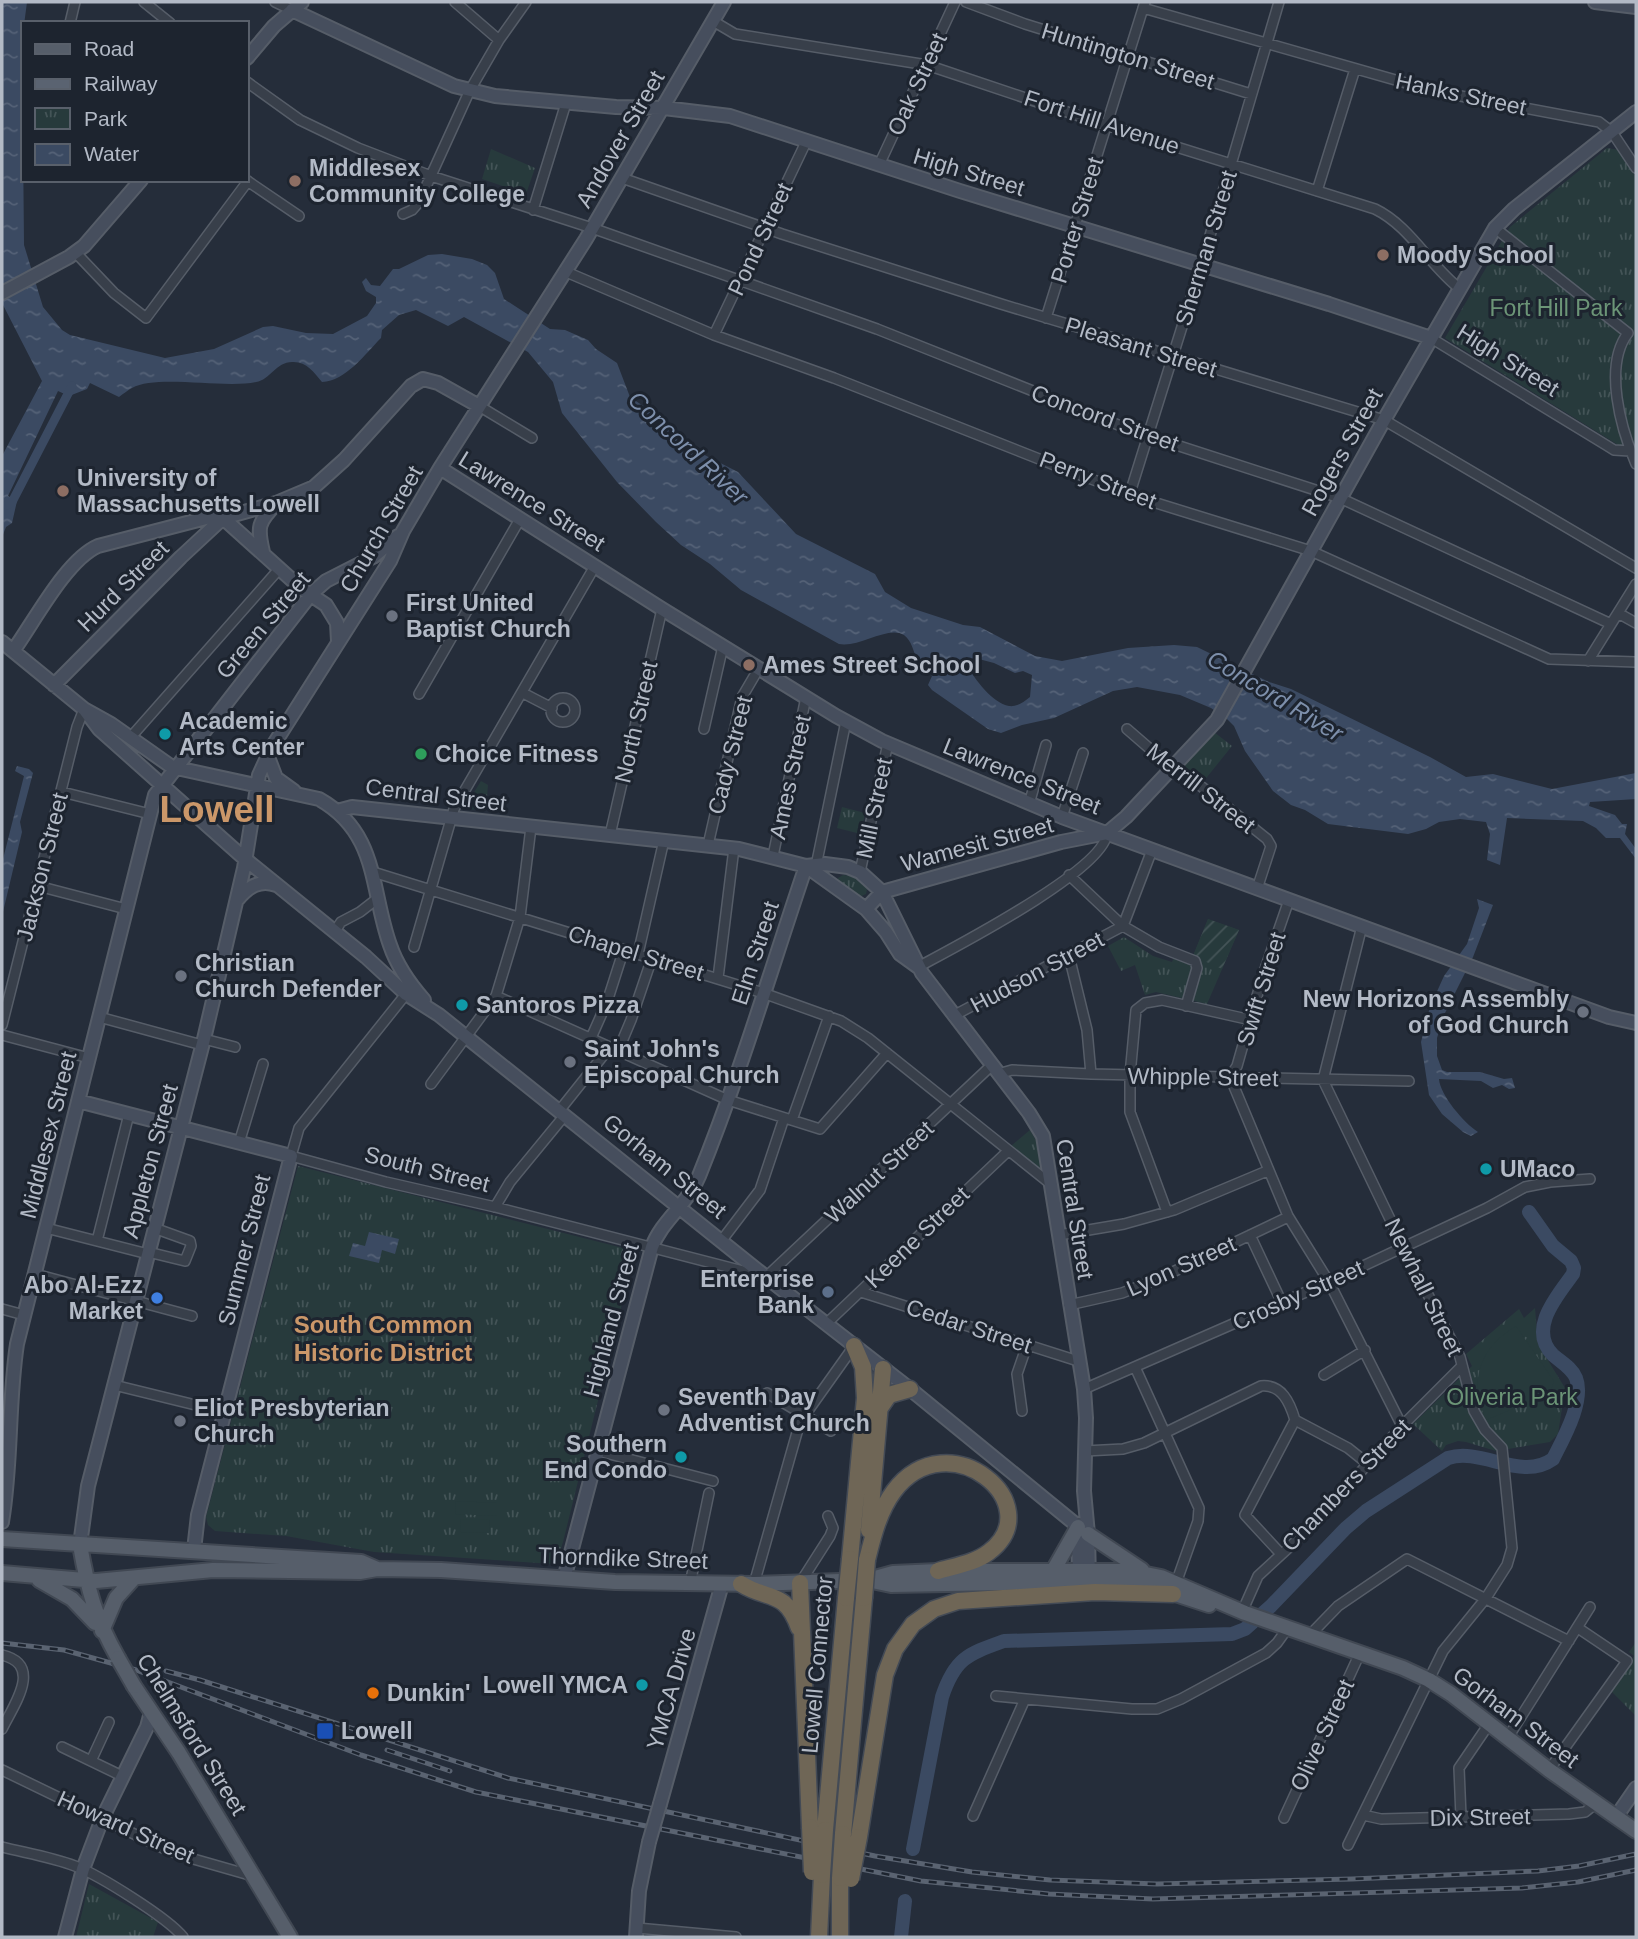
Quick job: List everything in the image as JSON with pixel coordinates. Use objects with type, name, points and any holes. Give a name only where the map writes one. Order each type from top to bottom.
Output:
[{"type":"highway","name":"Lowell Connector","points":[[817,1828],[846,1598],[865,1398],[863,1367],[854,1346]]},
{"type":"highway","points":[[867,1560],[883,1369]]},
{"type":"highway","points":[[879,1410],[889,1395],[910,1389]]},
{"type":"highway","points":[[867,1560],[885,1505],[901,1482],[933,1464],[957,1464],[979,1471],[995,1484],[1005,1503],[1006,1523],[998,1544],[988,1553],[968,1563],[938,1571]]},
{"type":"highway","name":"Lowell Connector","points":[[851,1835],[867,1560]]},
{"type":"highway","points":[[800,1583],[817,1828],[819,1933]]},
{"type":"highway","points":[[748,1584],[755,1593],[777,1597],[792,1613],[802,1635]]},
{"type":"highway","points":[[840,1933],[851,1835],[886,1675],[899,1643],[913,1625],[923,1616],[946,1604],[970,1599],[1175,1588]]},
{"type":"main road","name":"Andover Street","points":[[548,296],[622,178],[724,2]]},
{"type":"main road","points":[[1594,2],[1636,7]]},
{"type":"main road","points":[[248,57],[274,26],[297,6]]},
{"type":"main road","name":"High Street","points":[[297,6],[423,72],[470,90],[495,96],[615,107],[664,107],[730,116],[1431,338]]},
{"type":"main road","name":"Rogers Street","points":[[1107,832],[1126,817],[1220,716],[1340,498],[1495,228],[1514,209],[1636,112]]},
{"type":"main road","points":[[2,293],[75,252],[139,182]]},
{"type":"main road","name":"Church Street","points":[[256,786],[268,757],[390,561],[403,531],[440,468],[548,296]]},
{"type":"main road","points":[[13,651],[64,577],[87,551],[209,517],[223,518],[276,503],[308,490],[329,475],[417,382],[430,379],[479,406]]},
{"type":"main road","name":"Lawrence Street","points":[[440,468],[662,609],[846,721],[888,743],[1062,817],[1609,1017],[1636,1023]]},
{"type":"main road","points":[[263,553],[259,537],[260,523],[276,503]]},
{"type":"main road","points":[[223,518],[331,611],[337,623],[338,641]]},
{"type":"main road","name":"Hurd Street","points":[[54,685],[223,518]]},
{"type":"main road","name":"Green Street","points":[[175,769],[311,594],[326,581],[373,557],[403,531]]},
{"type":"main road","name":"Central Street","points":[[2,642],[84,709],[175,769],[319,799],[337,811],[352,807],[734,848],[811,866],[825,864],[855,870],[882,892],[918,967],[1029,1112],[1043,1136],[1084,1390],[1083,1530]]},
{"type":"main road","name":"Central Street","points":[[84,709],[99,729],[162,785]]},
{"type":"main road","points":[[268,757],[276,778],[299,794]]},
{"type":"main road","name":"Middlesex Street","points":[[2,1522],[8,1485],[14,1364],[24,1315],[155,795],[175,769]]},
{"type":"main road","name":"Gorham Street","points":[[162,785],[245,859],[335,931],[406,994],[439,1015],[1083,1530]]},
{"type":"main road","name":"Appleton Street","points":[[80,1545],[85,1497],[203,1042],[245,859],[256,786]]},
{"type":"main road","points":[[337,811],[362,842],[373,872],[389,943],[404,976],[439,1015]]},
{"type":"main road","name":"Wamesit Street","points":[[866,909],[882,892],[1107,832]]},
{"type":"main road","name":"Central Street","points":[[811,866],[866,909],[900,954],[918,967]]},
{"type":"main road","name":"Elm Street","points":[[681,1208],[698,1178],[728,1100],[811,866]]},
{"type":"main road","points":[[838,889],[835,882],[837,873],[855,870]]},
{"type":"main road","points":[[235,902],[257,884],[265,882],[278,886]]},
{"type":"main road","points":[[366,957],[372,958],[383,953],[389,943]]},
{"type":"main road","name":"South Street","points":[[78,1101],[290,1156]]},
{"type":"main road","name":"Summer Street","points":[[194,1550],[198,1515],[290,1156]]},
{"type":"main road","name":"Highland Street","points":[[564,1579],[652,1247],[657,1235],[681,1208]]},
{"type":"main road","points":[[1054,1571],[1083,1530]]},
{"type":"main road","points":[[1083,1530],[1146,1573]]},
{"type":"main road","points":[[1083,1530],[1084,1575]]},
{"type":"main road","name":"Thorndike Street","points":[[2,1539],[361,1562],[377,1569]]},
{"type":"main road","name":"Chelmsford Street","points":[[80,1545],[86,1580],[102,1630],[290,1937]]},
{"type":"main road","name":"Thorndike Street","points":[[2,1573],[86,1580],[213,1570],[441,1570],[690,1584],[867,1580],[893,1573],[938,1571],[1054,1571],[1084,1575]]},
{"type":"main road","name":"Gorham Street","points":[[1146,1573],[1219,1608],[1244,1613],[1403,1668],[1429,1680],[1595,1804],[1636,1831]]},
{"type":"main road","name":"Thorndike Street","points":[[867,1580],[891,1585],[1146,1573]]},
{"type":"main road","name":"Gorham Street","points":[[1084,1575],[1175,1588]]},
{"type":"main road","points":[[28,1577],[55,1587],[72,1599],[102,1630],[116,1598],[134,1578]]},
{"type":"main road","name":"YMCA Drive","points":[[636,1933],[640,1878],[722,1584]]},
{"type":"main road","points":[[65,1937],[83,1869],[102,1819],[147,1727],[151,1712]]},
{"type":"main road","points":[[1616,1817],[1636,1788]]},
{"type":"street","points":[[70,21],[75,2]]},
{"type":"street","points":[[144,2],[155,5],[168,21]]},
{"type":"street","name":"High Street","points":[[275,2],[297,6]]},
{"type":"street","points":[[455,2],[499,40]]},
{"type":"street","points":[[403,214],[412,210],[419,202],[470,90],[499,40],[526,2]]},
{"type":"street","name":"Oak Street","points":[[878,165],[955,2]]},
{"type":"street","name":"Huntington Street","points":[[966,2],[1003,17],[1251,94]]},
{"type":"street","name":"Sherman Street","points":[[1130,493],[1279,2]]},
{"type":"street","name":"Porter Street","points":[[1046,318],[1144,5]]},
{"type":"street","name":"Hanks Street","points":[[1144,5],[1434,91],[1599,122],[1612,132]]},
{"type":"street","name":"Fort Hill Avenue","points":[[713,21],[726,30],[743,35],[927,65],[1385,214],[1402,229],[1447,280],[1460,289]]},
{"type":"street","points":[[1317,191],[1355,69]]},
{"type":"street","name":"Concord Street","points":[[248,83],[316,129],[431,176],[592,228],[877,329],[1147,436],[1340,498],[1611,624]]},
{"type":"street","points":[[533,210],[566,103]]},
{"type":"street","points":[[1612,132],[1636,166]]},
{"type":"street","name":"Pond Street","points":[[714,335],[806,142]]},
{"type":"street","name":"Pleasant Street","points":[[622,178],[765,228],[1046,318],[1384,420],[1636,568]]},
{"type":"street","points":[[75,252],[114,293],[146,318],[246,182]]},
{"type":"street","points":[[248,182],[299,216]]},
{"type":"street","points":[[1495,228],[1632,331],[1621,342],[1617,391],[1621,420],[1636,464]]},
{"type":"street","name":"Perry Street","points":[[565,271],[714,335],[834,378],[1130,493],[1311,551],[1549,659],[1636,662]]},
{"type":"street","name":"High Street","points":[[1431,338],[1614,450],[1630,451]]},
{"type":"street","points":[[479,406],[532,438]]},
{"type":"street","points":[[419,694],[520,519]]},
{"type":"street","points":[[414,947],[454,809],[595,566]]},
{"type":"street","points":[[130,738],[280,568]]},
{"type":"street","points":[[1588,661],[1636,584]]},
{"type":"street","name":"North Street","points":[[610,835],[662,609]]},
{"type":"street","points":[[1618,612],[1636,623]]},
{"type":"street","points":[[704,729],[723,646]]},
{"type":"street","name":"Cady Street","points":[[708,845],[742,697],[759,668]]},
{"type":"street","points":[[523,693],[552,708]]},
{"type":"street","name":"Ames Street","points":[[774,856],[806,697]]},
{"type":"street","name":"Jackson Street","points":[[2,1026],[77,727],[84,709]]},
{"type":"street","points":[[811,866],[846,721]]},
{"type":"street","name":"Merrill Street","points":[[1127,729],[1172,768],[1202,787],[1266,839],[1270,846],[1257,889]]},
{"type":"street","name":"Mill Street","points":[[855,870],[888,743]]},
{"type":"street","points":[[1029,804],[1046,745]]},
{"type":"street","points":[[1062,817],[1083,752]]},
{"type":"street","points":[[62,792],[150,814]]},
{"type":"street","points":[[431,1084],[496,996],[520,917],[531,827]]},
{"type":"street","points":[[918,967],[1036,902],[1103,846],[1107,832]]},
{"type":"street","points":[[638,954],[664,840]]},
{"type":"street","points":[[718,978],[734,848]]},
{"type":"street","name":"Hudson Street","points":[[953,1016],[1124,926],[1152,850]]},
{"type":"street","name":"Chapel Street","points":[[373,872],[718,978],[829,1016],[856,1029],[1053,1186]]},
{"type":"street","points":[[1069,875],[1124,926],[1159,947],[1195,961],[1197,968],[1186,1006]]},
{"type":"street","points":[[38,886],[126,909]]},
{"type":"street","points":[[335,931],[341,922],[378,898]]},
{"type":"street","name":"Swift Street","points":[[1230,1077],[1237,1066],[1263,975],[1289,900]]},
{"type":"street","points":[[1323,1080],[1362,926]]},
{"type":"street","points":[[591,1038],[607,1002],[624,950]]},
{"type":"street","points":[[1069,956],[1087,1030],[1091,1074]]},
{"type":"street","points":[[495,1207],[510,1182],[614,1049],[631,1020],[652,958]]},
{"type":"street","name":"Summer Street","points":[[290,1156],[299,1128],[406,994]]},
{"type":"street","points":[[496,996],[728,1100],[820,1129],[887,1053]]},
{"type":"street","points":[[1167,1212],[1130,1112],[1134,1014],[1144,1003],[1162,1000],[1251,1020]]},
{"type":"street","points":[[722,1240],[758,1194],[829,1016]]},
{"type":"street","points":[[99,1017],[235,1047]]},
{"type":"street","points":[[2,1035],[89,1058]]},
{"type":"street","points":[[239,1143],[263,1064]]},
{"type":"street","name":"Whipple Street","points":[[995,1069],[1091,1074],[1409,1081]]},
{"type":"street","name":"Walnut Street","points":[[766,1277],[950,1105],[995,1069]]},
{"type":"street","points":[[1230,1077],[1288,1217],[1329,1282],[1402,1426]]},
{"type":"street","name":"Newhall Street","points":[[1323,1080],[1460,1357],[1474,1411],[1503,1452],[1512,1548],[1507,1565],[1486,1598],[1443,1651],[1348,1844]]},
{"type":"street","points":[[97,1241],[129,1114]]},
{"type":"street","name":"Keene Street","points":[[826,1324],[1008,1151]]},
{"type":"street","name":"South Street","points":[[290,1156],[766,1277]]},
{"type":"street","points":[[1059,1235],[1124,1224],[1167,1212],[1268,1171]]},
{"type":"street","name":"Crosby Street","points":[[1084,1390],[1329,1282],[1487,1208],[1525,1187],[1590,1179]]},
{"type":"street","name":"Lyon Street","points":[[1069,1305],[1122,1293],[1158,1279],[1288,1217]]},
{"type":"street","points":[[46,1228],[185,1261],[191,1246],[190,1241],[154,1228]]},
{"type":"street","points":[[1250,1235],[1282,1303]]},
{"type":"street","points":[[35,1274],[192,1316]]},
{"type":"street","name":"Cedar Street","points":[[861,1292],[1078,1361]]},
{"type":"street","points":[[2,1310],[24,1315]]},
{"type":"street","points":[[1022,1411],[1017,1374],[1027,1345]]},
{"type":"street","points":[[748,1584],[803,1416],[854,1346]]},
{"type":"street","points":[[1324,1375],[1365,1350]]},
{"type":"street","name":"Chambers Street","points":[[1244,1613],[1253,1583],[1309,1529],[1402,1426],[1462,1366]]},
{"type":"street","points":[[1135,1367],[1197,1501],[1200,1514],[1175,1588]]},
{"type":"street","points":[[114,1385],[224,1412]]},
{"type":"street","points":[[1085,1451],[1134,1447],[1254,1389],[1268,1385],[1284,1396],[1295,1420],[1348,1448],[1368,1464]]},
{"type":"street","points":[[767,1393],[831,1431]]},
{"type":"street","points":[[1281,1554],[1245,1516],[1295,1420]]},
{"type":"street","points":[[598,1451],[713,1481]]},
{"type":"street","points":[[690,1584],[709,1493]]},
{"type":"street","points":[[800,1583],[830,1536],[833,1528],[828,1516]]},
{"type":"street","points":[[1309,1636],[1338,1606],[1407,1559],[1569,1641]]},
{"type":"street","points":[[1507,1739],[1590,1607]]},
{"type":"street","points":[[1549,1770],[1627,1661],[1578,1628]]},
{"type":"street","points":[[996,1696],[1157,1709],[1261,1657],[1273,1648],[1287,1629]]},
{"type":"street","name":"Olive Street","points":[[1284,1818],[1360,1653]]},
{"type":"street","points":[[2,1655],[20,1665],[24,1678],[22,1688],[2,1729]]},
{"type":"street","points":[[973,1816],[1025,1699]]},
{"type":"street","points":[[91,1761],[109,1722]]},
{"type":"street","points":[[1461,1817],[1459,1768],[1489,1724]]},
{"type":"street","points":[[62,1747],[122,1776]]},
{"type":"street","name":"Howard Street","points":[[2,1770],[183,1856],[253,1876]]},
{"type":"street","name":"Dix Street","points":[[1363,1815],[1381,1819],[1569,1814],[1585,1812],[1595,1804]]},
{"type":"street","points":[[2,1847],[83,1869],[160,1916],[183,1937]]},
{"type":"street","points":[[636,1933],[736,1937]]},
{"type":"green space","name":"Fort Hill Park","points":[[1607,148],[1619,150],[1636,177],[1636,456],[1445,338],[1510,227]]},
{"type":"green space","points":[[491,149],[535,168],[526,194],[482,179]]},
{"type":"green space","points":[[1214,732],[1232,746],[1203,782],[1182,767]]},
{"type":"green space","points":[[481,781],[488,785],[486,810],[466,809],[465,807]]},
{"type":"green space","points":[[842,807],[865,813],[861,834],[837,828]]},
{"type":"green space","points":[[843,875],[860,881],[867,889],[866,894],[859,897],[838,882],[838,878]]},
{"type":"green space","points":[[1208,919],[1239,930],[1207,1004],[1156,992],[1145,995],[1135,965],[1121,971],[1108,946],[1124,937],[1153,956],[1172,962],[1174,957],[1193,956]]},
{"type":"green space","points":[[1208,919],[1239,930],[1222,969],[1193,956]]},
{"type":"green space","points":[[1030,1130],[1037,1142],[1039,1168],[1011,1146]]},
{"type":"green space","points":[[298,1166],[635,1251],[563,1542],[557,1561],[553,1564],[374,1552],[286,1536],[215,1531],[208,1525],[206,1517]]},
{"type":"green space","name":"Oliveria Park","points":[[1535,1308],[1538,1344],[1565,1388],[1558,1434],[1550,1442],[1496,1451],[1458,1441],[1446,1445],[1442,1451],[1413,1424],[1472,1366],[1466,1354],[1519,1309],[1524,1318]]},
{"type":"green space","points":[[1516,1326],[1554,1381],[1550,1393],[1486,1420],[1478,1392],[1481,1366],[1494,1344]]},
{"type":"green space","points":[[456,1501],[497,1503],[497,1516],[455,1514]]},
{"type":"green space","points":[[461,1519],[490,1520],[489,1533],[460,1532]]},
{"type":"green space","points":[[1636,1642],[1636,1716],[1610,1690],[1634,1656],[1629,1652]]},
{"type":"green space","points":[[89,1884],[158,1922],[153,1937],[76,1937]]},
{"type":"water","name":"Concord River","points":[[2,2],[27,2],[24,21],[21,21],[21,182],[23,182],[24,245],[43,307],[62,330],[70,335],[165,358],[214,349],[263,327],[333,334],[367,316],[376,303],[376,297],[366,291],[362,282],[366,278],[371,285],[380,286],[393,269],[399,269],[428,255],[442,254],[472,259],[487,265],[495,273],[504,299],[550,329],[565,330],[588,340],[617,363],[630,397],[655,414],[679,442],[738,472],[796,534],[875,574],[885,592],[911,608],[963,625],[980,627],[1035,656],[1062,661],[1128,648],[1174,645],[1197,647],[1269,682],[1291,689],[1466,777],[1493,774],[1552,789],[1636,773],[1636,799],[1590,802],[1589,806],[1615,815],[1622,824],[1627,824],[1625,834],[1636,849],[1636,859],[1620,838],[1606,838],[1583,821],[1507,818],[1500,865],[1487,860],[1490,834],[1486,822],[1460,819],[1439,822],[1408,834],[1328,824],[1291,805],[1273,791],[1245,751],[1234,726],[1226,718],[1211,708],[1180,695],[1137,687],[1113,691],[1054,718],[1001,733],[988,729],[932,690],[928,685],[932,676],[920,664],[911,643],[904,635],[890,633],[855,643],[839,644],[741,590],[710,564],[681,545],[617,482],[562,413],[553,382],[528,352],[464,317],[448,326],[416,310],[399,315],[382,330],[381,338],[354,366],[339,377],[322,382],[306,365],[292,362],[282,365],[261,381],[243,384],[157,382],[132,388],[119,397],[90,383],[87,389],[69,396],[58,391],[8,496],[17,501],[12,523],[6,527],[2,537],[2,456],[42,381],[2,303]],"holes":[[[975,658],[1015,673],[1023,671],[1032,675],[1030,697],[1015,706],[1009,706],[996,700],[985,690],[967,666],[969,659]]]},
{"type":"water","points":[[17,766],[33,773],[20,822],[22,832],[2,916],[2,863],[24,776],[15,771]]},
{"type":"water","points":[[1477,899],[1493,905],[1473,957],[1444,1015],[1437,1038],[1437,1056],[1442,1070],[1480,1072],[1504,1079],[1512,1078],[1515,1088],[1509,1089],[1502,1085],[1493,1088],[1481,1081],[1439,1079],[1440,1086],[1454,1108],[1478,1132],[1471,1136],[1442,1114],[1429,1095],[1421,1042],[1430,1007],[1444,976],[1467,944],[1479,908]]},
{"type":"water","points":[[369,1232],[399,1239],[395,1254],[382,1250],[379,1263],[349,1256],[353,1243],[365,1246]]},
{"type":"waterway","points":[[7,505],[12,502],[72,386]]},
{"type":"waterway","points":[[913,1849],[942,1697],[952,1674],[964,1659],[972,1654],[1004,1641],[1232,1634],[1245,1629],[1271,1606],[1346,1528],[1366,1511],[1448,1458],[1474,1457],[1528,1467],[1553,1459],[1572,1420],[1578,1387],[1572,1371],[1553,1355],[1546,1345],[1544,1323],[1553,1302],[1573,1274],[1574,1268],[1571,1261],[1553,1246],[1529,1212]]},
{"type":"waterway","points":[[901,1937],[905,1901]]},
{"type":"railway","points":[[2,1643],[64,1650],[136,1670],[361,1755],[476,1792],[921,1881],[1049,1894],[1153,1899],[1522,1888],[1578,1882],[1636,1870]]},
{"type":"railway","points":[[166,1671],[508,1778],[875,1856],[972,1872],[1050,1880],[1157,1884],[1352,1879],[1538,1871],[1636,1854]]},
{"type":"railway","points":[[387,1750],[450,1771]]},
{"type":"place","name":"Middlesex Community College","points":[[295,181]]},
{"type":"place","name":"Moody School","points":[[1383,255]]},
{"type":"place","name":"University of Massachusetts Lowell","points":[[63,491]]},
{"type":"place","name":"First United Baptist Church","points":[[392,616]]},
{"type":"place","name":"Ames Street School","points":[[749,665]]},
{"type":"place","name":"Academic Arts Center","points":[[165,734]]},
{"type":"place","name":"Choice Fitness","points":[[421,754]]},
{"type":"place","name":"Christian Church Defender","points":[[181,976]]},
{"type":"place","name":"Santoros Pizza","points":[[462,1005]]},
{"type":"place","name":"New Horizons Assembly of God Church","points":[[1583,1012]]},
{"type":"place","name":"Saint John's Episcopal Church","points":[[570,1062]]},
{"type":"place","name":"UMaco","points":[[1486,1169]]},
{"type":"place","name":"Enterprise Bank","points":[[828,1292]]},
{"type":"place","name":"Abo Al-Ezz Market","points":[[157,1298]]},
{"type":"place","name":"Seventh Day Adventist Church","points":[[664,1410]]},
{"type":"place","name":"Eliot Presbyterian Church","points":[[180,1421]]},
{"type":"place","name":"Southern End Condo","points":[[681,1457]]},
{"type":"place","name":"Lowell YMCA","points":[[642,1685]]},
{"type":"place","name":"Dunkin'","points":[[373,1693]]},
{"type":"place","name":"Lowell","points":[[325,1731]]},
{"type":"district","name":"Lowell","points":[[217,809]]},
{"type":"district","name":"South Common Historic District","points":[[383,1339]]}]
